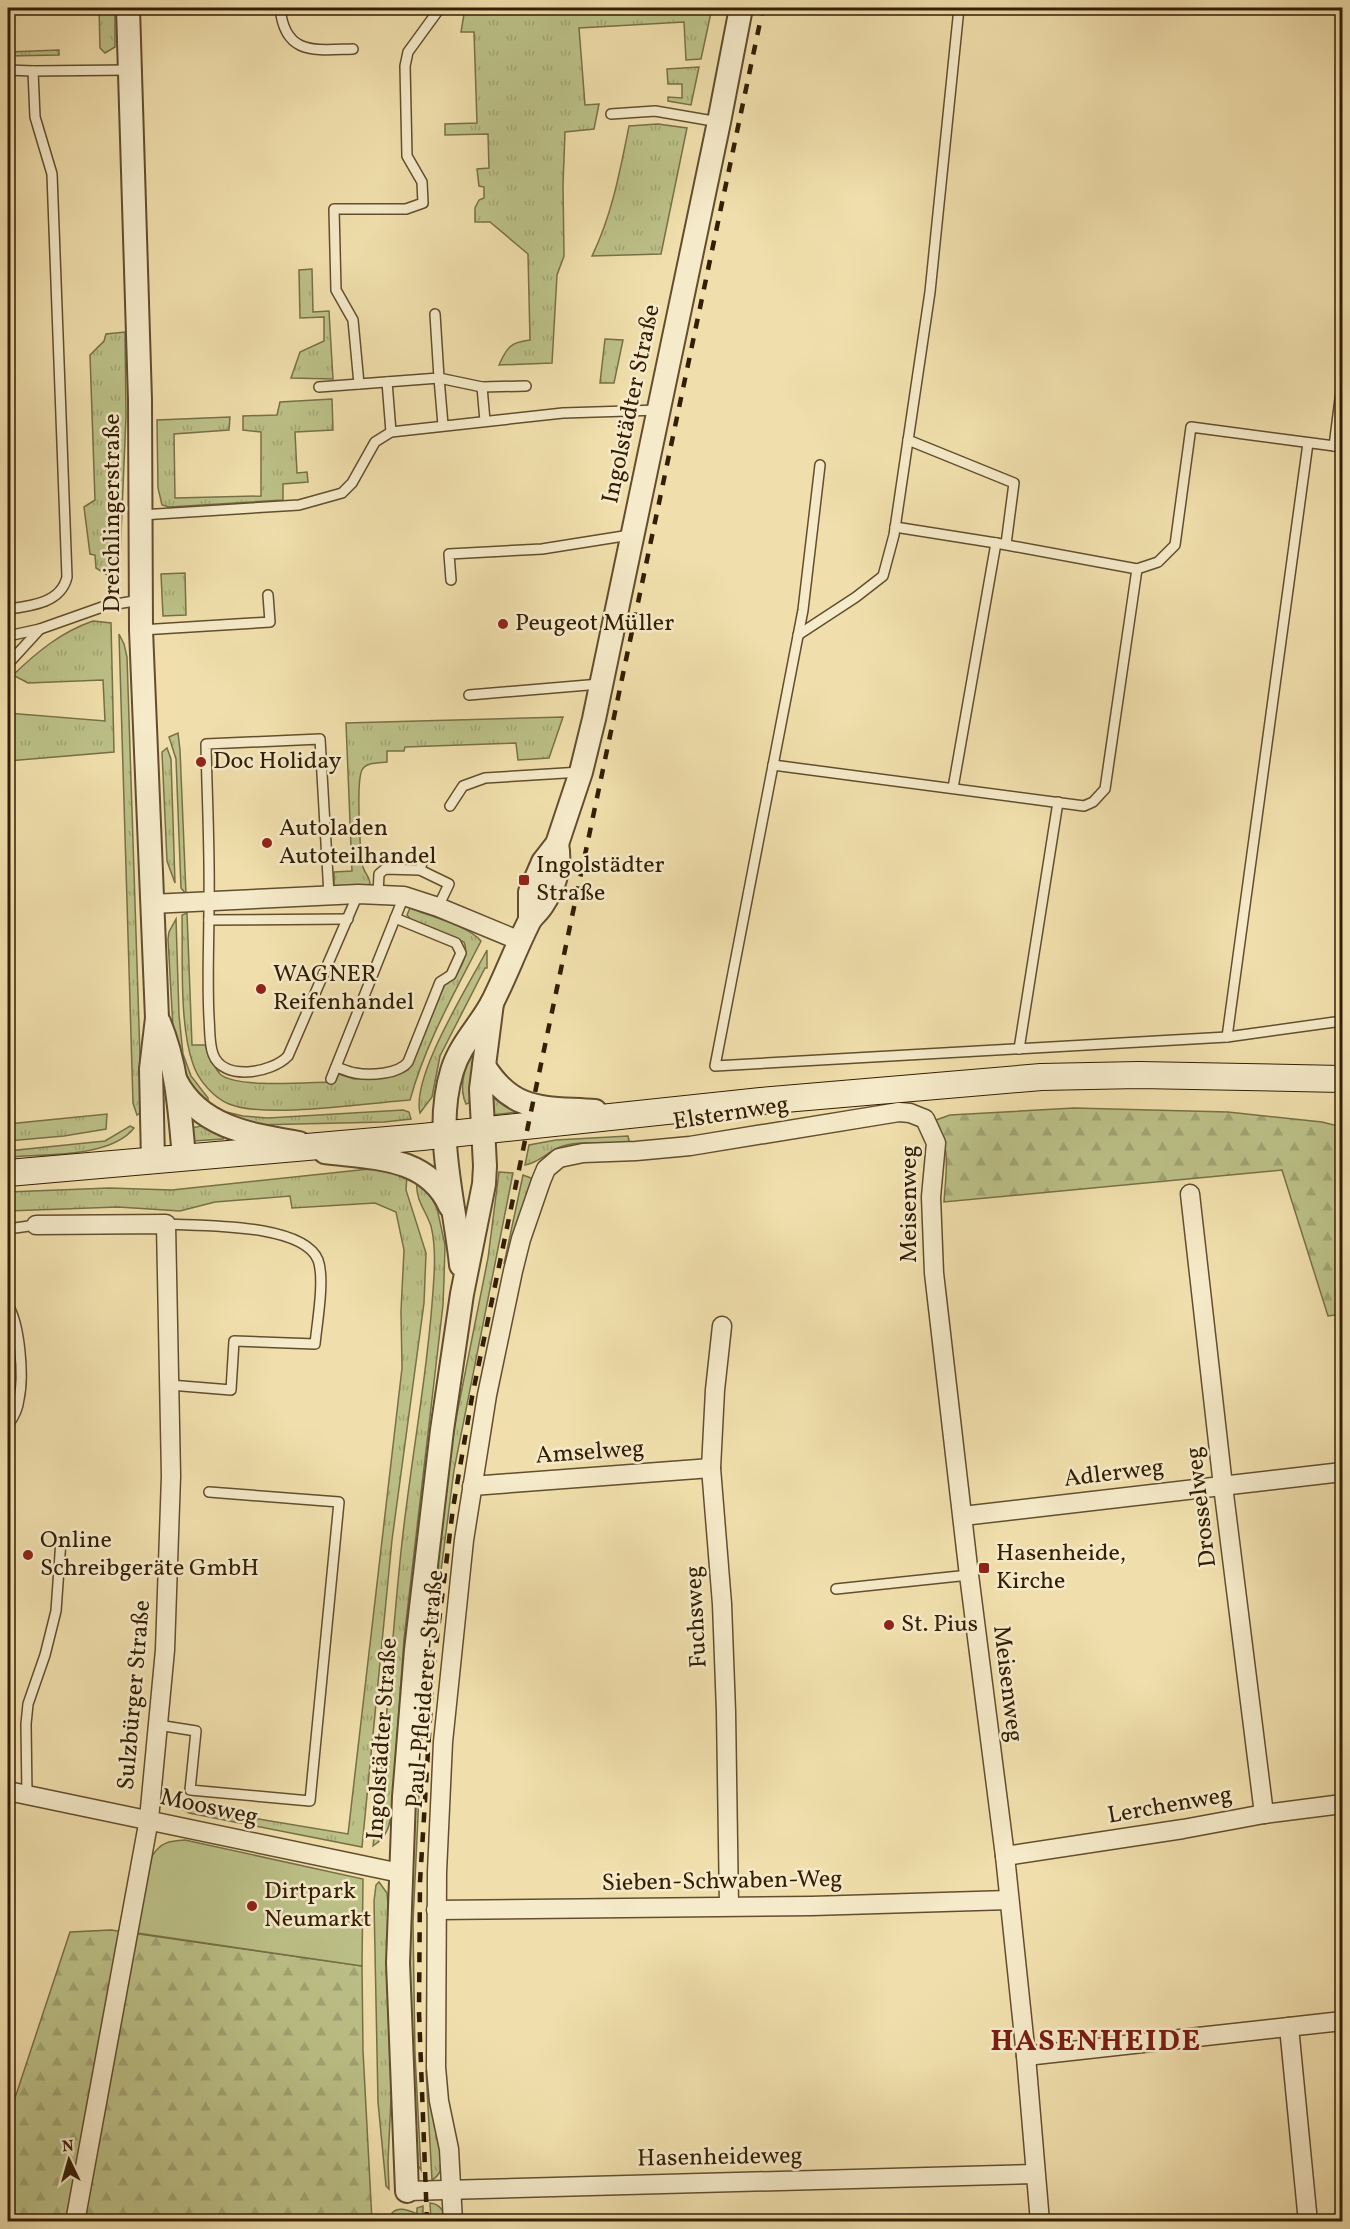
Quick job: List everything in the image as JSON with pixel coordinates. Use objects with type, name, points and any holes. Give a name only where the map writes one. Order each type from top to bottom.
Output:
[{"type":"main road","points":[[8,1173],[331,1146],[916,1087],[1041,1077],[1138,1075],[1342,1079]]},
{"type":"street","name":"Dreichlingerstraße","points":[[128,8],[139,380],[140,600],[157,1018],[151,1069],[153,1161]]},
{"type":"street","name":"Ingolstädter Straße","points":[[462,1294],[460,1251],[453,1213],[445,1135],[445,1098],[456,1059],[469,1035],[492,1003],[530,919],[529,901],[532,887],[543,862],[557,844],[581,772],[659,410],[741,8]]},
{"type":"street","points":[[151,904],[358,894],[404,896],[438,907],[520,941]]},
{"type":"street","name":"Ingolstädter Straße","points":[[407,2191],[399,2010],[400,1873],[404,1797],[423,1579],[442,1430],[462,1294],[484,1184],[481,1095],[492,1003]]},
{"type":"street","name":"Dreichlingerstraße","points":[[157,1018],[176,1081],[184,1158]]},
{"type":"street","points":[[484,1066],[503,1091],[520,1102],[542,1107],[630,1115]]},
{"type":"street","points":[[176,1081],[192,1103],[204,1114],[223,1125],[273,1139],[331,1146]]},
{"type":"street","name":"Elsternweg","points":[[546,1170],[558,1158],[583,1153],[690,1146],[891,1112],[910,1113],[925,1119]]},
{"type":"street","name":"Meisenweg","points":[[925,1119],[936,1143],[931,1197],[934,1274],[1005,1856],[1026,2056],[1040,2222]]},
{"type":"street","points":[[294,1149],[404,1164],[436,1183],[453,1213]]},
{"type":"street","name":"Paul-Pfleiderer-Straße","points":[[453,2222],[448,2139],[439,2101],[436,2067],[436,1910],[443,1742],[458,1590],[487,1395],[525,1225],[546,1170]]},
{"type":"street","name":"Drosselweg","points":[[1190,1194],[1264,1814]]},
{"type":"street","points":[[36,1225],[166,1224]]},
{"type":"street","name":"Sulzbürger Straße","points":[[75,2222],[149,1819],[165,1650],[170,1535],[170,1385],[166,1224]]},
{"type":"street","name":"Fuchsweg","points":[[722,1326],[715,1390],[711,1467],[722,1604],[729,1906]]},
{"type":"street","name":"Amselweg","points":[[472,1486],[711,1467]]},
{"type":"street","name":"Adlerweg","points":[[963,1516],[1342,1472]]},
{"type":"street","name":"Moosweg","points":[[8,1791],[400,1873]]},
{"type":"street","name":"Lerchenweg","points":[[1005,1856],[1172,1831],[1264,1814],[1342,1804]]},
{"type":"street","name":"Sieben-Schwaben-Weg","points":[[436,1910],[886,1905],[1009,1900]]},
{"type":"street","points":[[1026,2056],[1342,2021]]},
{"type":"street","points":[[1289,2027],[1308,2222]]},
{"type":"street","name":"Hasenheideweg","points":[[407,2191],[1035,2174]]},
{"type":"lane","points":[[280,8],[285,32],[294,43],[304,48],[318,50],[353,49]]},
{"type":"lane","points":[[358,384],[353,320],[336,290],[334,209],[406,209],[423,203],[422,182],[407,156],[405,66],[408,52],[440,8]]},
{"type":"lane","points":[[798,635],[856,597],[883,576],[895,527],[930,292],[959,8]]},
{"type":"lane","points":[[8,69],[129,70]]},
{"type":"lane","points":[[8,609],[48,600],[65,586],[67,577],[52,174],[35,117],[33,71]]},
{"type":"lane","points":[[611,114],[655,111],[719,122]]},
{"type":"lane","points":[[435,314],[443,425]]},
{"type":"lane","points":[[319,387],[439,378],[482,387],[526,386]]},
{"type":"lane","points":[[387,382],[391,432]]},
{"type":"lane","points":[[895,527],[1006,544],[1137,569],[1158,561],[1175,545],[1191,427],[1338,447],[1342,383]]},
{"type":"lane","points":[[482,387],[485,421]]},
{"type":"lane","points":[[141,515],[299,505],[321,500],[342,493],[352,483],[375,442],[391,432],[563,413],[659,410]]},
{"type":"lane","points":[[908,440],[1014,483],[1006,544]]},
{"type":"lane","points":[[1227,1037],[1308,443]]},
{"type":"lane","points":[[820,465],[803,610],[715,1066],[1227,1037],[1342,1021]]},
{"type":"lane","points":[[451,580],[449,554],[551,548],[633,534]]},
{"type":"lane","points":[[952,788],[996,543]]},
{"type":"lane","points":[[773,765],[1084,806],[1093,802],[1105,789],[1137,569]]},
{"type":"lane","points":[[141,630],[270,622],[268,595]]},
{"type":"lane","points":[[8,636],[40,629],[105,606],[140,600]]},
{"type":"lane","points":[[8,664],[40,629]]},
{"type":"lane","points":[[469,695],[600,684]]},
{"type":"lane","points":[[329,895],[320,739],[206,744],[208,991],[213,1054],[218,1063],[225,1068],[234,1071],[268,1069],[288,1056],[358,894]]},
{"type":"lane","points":[[450,806],[463,786],[485,778],[581,772]]},
{"type":"lane","points":[[1019,1049],[1058,802]]},
{"type":"lane","points":[[420,870],[423,859]]},
{"type":"lane","points":[[378,894],[379,874],[385,869],[420,870],[449,884],[438,907]]},
{"type":"lane","points":[[331,1080],[404,896]]},
{"type":"lane","points":[[336,1067],[356,1074],[394,1071],[403,1068],[408,1062],[440,982],[451,975],[461,953],[456,943],[395,918]]},
{"type":"lane","points":[[209,920],[348,919]]},
{"type":"lane","points":[[166,1224],[239,1228],[285,1235],[307,1245],[318,1259],[321,1273],[315,1344],[234,1341],[231,1390],[170,1385]]},
{"type":"lane","points":[[8,1229],[36,1225]]},
{"type":"lane","points":[[8,1305],[14,1315],[18,1337],[20,1377],[20,1398],[15,1414],[8,1425]]},
{"type":"lane","points":[[158,1725],[196,1731],[190,1790],[310,1802],[339,1502],[209,1492]]},
{"type":"lane","points":[[27,1795],[28,1704],[48,1646],[56,1611],[61,1540]]},
{"type":"lane","points":[[836,1589],[969,1575]]},
{"type":"green space","points":[[99,8],[115,8],[115,47],[105,53],[100,48]]},
{"type":"green space","points":[[465,8],[712,8],[701,59],[686,60],[684,22],[579,28],[585,105],[599,104],[594,129],[565,132],[564,256],[557,275],[552,363],[499,365],[510,347],[518,342],[530,340],[528,254],[490,222],[475,222],[475,208],[479,200],[484,198],[484,187],[479,186],[477,169],[489,168],[488,134],[445,135],[445,124],[477,123],[474,32],[461,32]]},
{"type":"green space","points":[[59,50],[59,55],[8,56],[8,52]]},
{"type":"green space","points":[[699,67],[691,105],[668,101],[668,97],[682,98],[682,84],[668,84],[667,69]]},
{"type":"green space","points":[[658,124],[687,128],[661,254],[592,256],[610,209],[629,126]]},
{"type":"green space","points":[[312,269],[313,312],[329,311],[333,379],[291,378],[300,352],[324,341],[324,317],[300,318],[299,270]]},
{"type":"green space","points":[[125,332],[126,417],[120,558],[109,576],[96,568],[95,555],[90,554],[84,507],[95,500],[90,355],[104,341],[106,334]]},
{"type":"green space","points":[[605,339],[623,340],[614,383],[600,383]]},
{"type":"green space","points":[[332,399],[333,430],[295,432],[297,473],[307,472],[308,482],[283,484],[283,500],[169,507],[162,505],[158,488],[157,420],[230,417],[229,430],[174,434],[175,498],[261,496],[261,432],[243,430],[243,416],[277,415],[280,402]]},
{"type":"green space","points":[[185,573],[186,615],[163,616],[161,574]]},
{"type":"green space","points":[[93,621],[111,623],[114,752],[8,761],[8,713],[105,721],[103,680],[28,683],[13,675],[50,644],[70,631]]},
{"type":"green space","points":[[119,634],[127,657],[141,1087],[140,1113],[137,1115],[133,1103]]},
{"type":"green space","points":[[563,717],[549,758],[518,760],[516,743],[405,747],[404,751],[387,751],[387,762],[373,763],[364,767],[359,788],[360,833],[363,867],[370,884],[334,887],[334,872],[352,871],[346,723]]},
{"type":"green space","points":[[178,733],[186,894],[181,888],[176,759],[169,737]]},
{"type":"green space","points":[[167,748],[171,759],[175,883],[167,861],[162,752]]},
{"type":"green space","points":[[410,908],[458,926],[481,941],[432,1038],[410,1100],[317,1109],[267,1110],[229,1104],[207,1088],[193,1064],[186,1030],[182,915],[187,913],[192,1045],[205,1045],[220,1074],[229,1079],[257,1083],[335,1082],[339,1074],[354,1079],[394,1075],[408,1070],[445,984],[454,977],[464,960],[464,942],[411,920],[407,915]]},
{"type":"green space","points":[[176,919],[179,1015],[183,1054],[191,1076],[208,1098],[208,1103],[192,1092],[174,1046],[168,939]]},
{"type":"green space","points":[[487,950],[487,968],[440,1056],[432,1097],[420,1113],[424,1077],[432,1054]]},
{"type":"green space","points":[[474,1050],[476,1050],[469,1103],[466,1104],[463,1090],[464,1076]]},
{"type":"green space","points":[[489,1091],[518,1112],[491,1115]]},
{"type":"green space","points":[[1074,1108],[1228,1112],[1322,1122],[1342,1127],[1342,1314],[1328,1316],[1282,1170],[944,1202],[946,1151],[936,1120],[950,1115]]},
{"type":"green space","points":[[218,1110],[243,1116],[268,1118],[403,1110],[409,1112],[411,1119],[384,1122],[252,1125]]},
{"type":"green space","points":[[107,1114],[106,1129],[64,1136],[8,1141],[8,1124]]},
{"type":"green space","points":[[206,1125],[224,1136],[223,1139],[193,1141],[191,1128]]},
{"type":"green space","points":[[130,1126],[134,1128],[123,1138],[93,1150],[8,1157],[8,1151],[105,1141]]},
{"type":"green space","points":[[628,1136],[630,1145],[571,1144],[525,1165],[529,1145],[556,1140]]},
{"type":"green space","points":[[387,1169],[407,1175],[406,1190],[426,1253],[424,1303],[392,1540],[362,1847],[189,1813],[174,1805],[348,1834],[402,1368],[401,1311],[404,1250],[396,1212],[375,1203],[292,1208],[290,1196],[215,1202],[180,1211],[118,1207],[8,1211],[8,1192],[109,1188],[172,1190]]},
{"type":"green space","points":[[499,1172],[513,1173],[454,1470],[423,1711],[413,1922],[415,2054],[421,2170],[415,2161],[407,1968],[415,1752],[446,1469],[488,1258]]},
{"type":"green space","points":[[523,1175],[536,1180],[504,1264]]},
{"type":"green space","points":[[417,1183],[430,1195],[437,1208],[445,1245],[443,1305],[404,1639],[391,1814],[385,1834],[373,1846],[402,1542],[432,1309],[434,1251],[432,1232],[419,1200]]},
{"type":"green space","name":"Dirtpark Neumarkt","points":[[185,1840],[363,1879],[362,1966],[137,1933],[152,1856],[166,1843]]},
{"type":"green space","points":[[379,1882],[387,1893],[388,1905],[391,2098],[389,2189],[386,2186],[378,2102],[374,1901],[376,1885]]},
{"type":"green space","points":[[111,1930],[362,1966],[363,2051],[372,2221],[8,2222],[8,2119],[70,1932]]},
{"type":"green space","points":[[426,2070],[442,2159],[440,2171],[432,2180]]},
{"type":"green space","points":[[430,2203],[441,2209],[446,2221],[431,2221]]},
{"type":"green space","points":[[423,2206],[423,2221],[397,2221],[392,2213],[400,2209],[417,2214],[417,2208]]},
{"type":"railway","points":[[427,2222],[419,2012],[420,1882],[433,1670],[453,1508],[472,1397],[528,1126],[763,8]]},
{"type":"place","name":"Peugeot Müller","points":[[503,624]]},
{"type":"place","name":"Doc Holiday","points":[[201,762]]},
{"type":"place","name":"Autoladen Autoteilhandel","points":[[267,843]]},
{"type":"place","name":"Ingolstädter Straße","points":[[524,880]]},
{"type":"place","name":"WAGNER Reifenhandel","points":[[261,989]]},
{"type":"place","name":"Online Schreibgeräte GmbH","points":[[28,1555]]},
{"type":"place","name":"Hasenheide, Kirche","points":[[984,1568]]},
{"type":"place","name":"St. Pius","points":[[889,1625]]},
{"type":"place","name":"Dirtpark Neumarkt","points":[[252,1906]]},
{"type":"district","name":"HASENHEIDE","points":[[1096,2042]]}]
